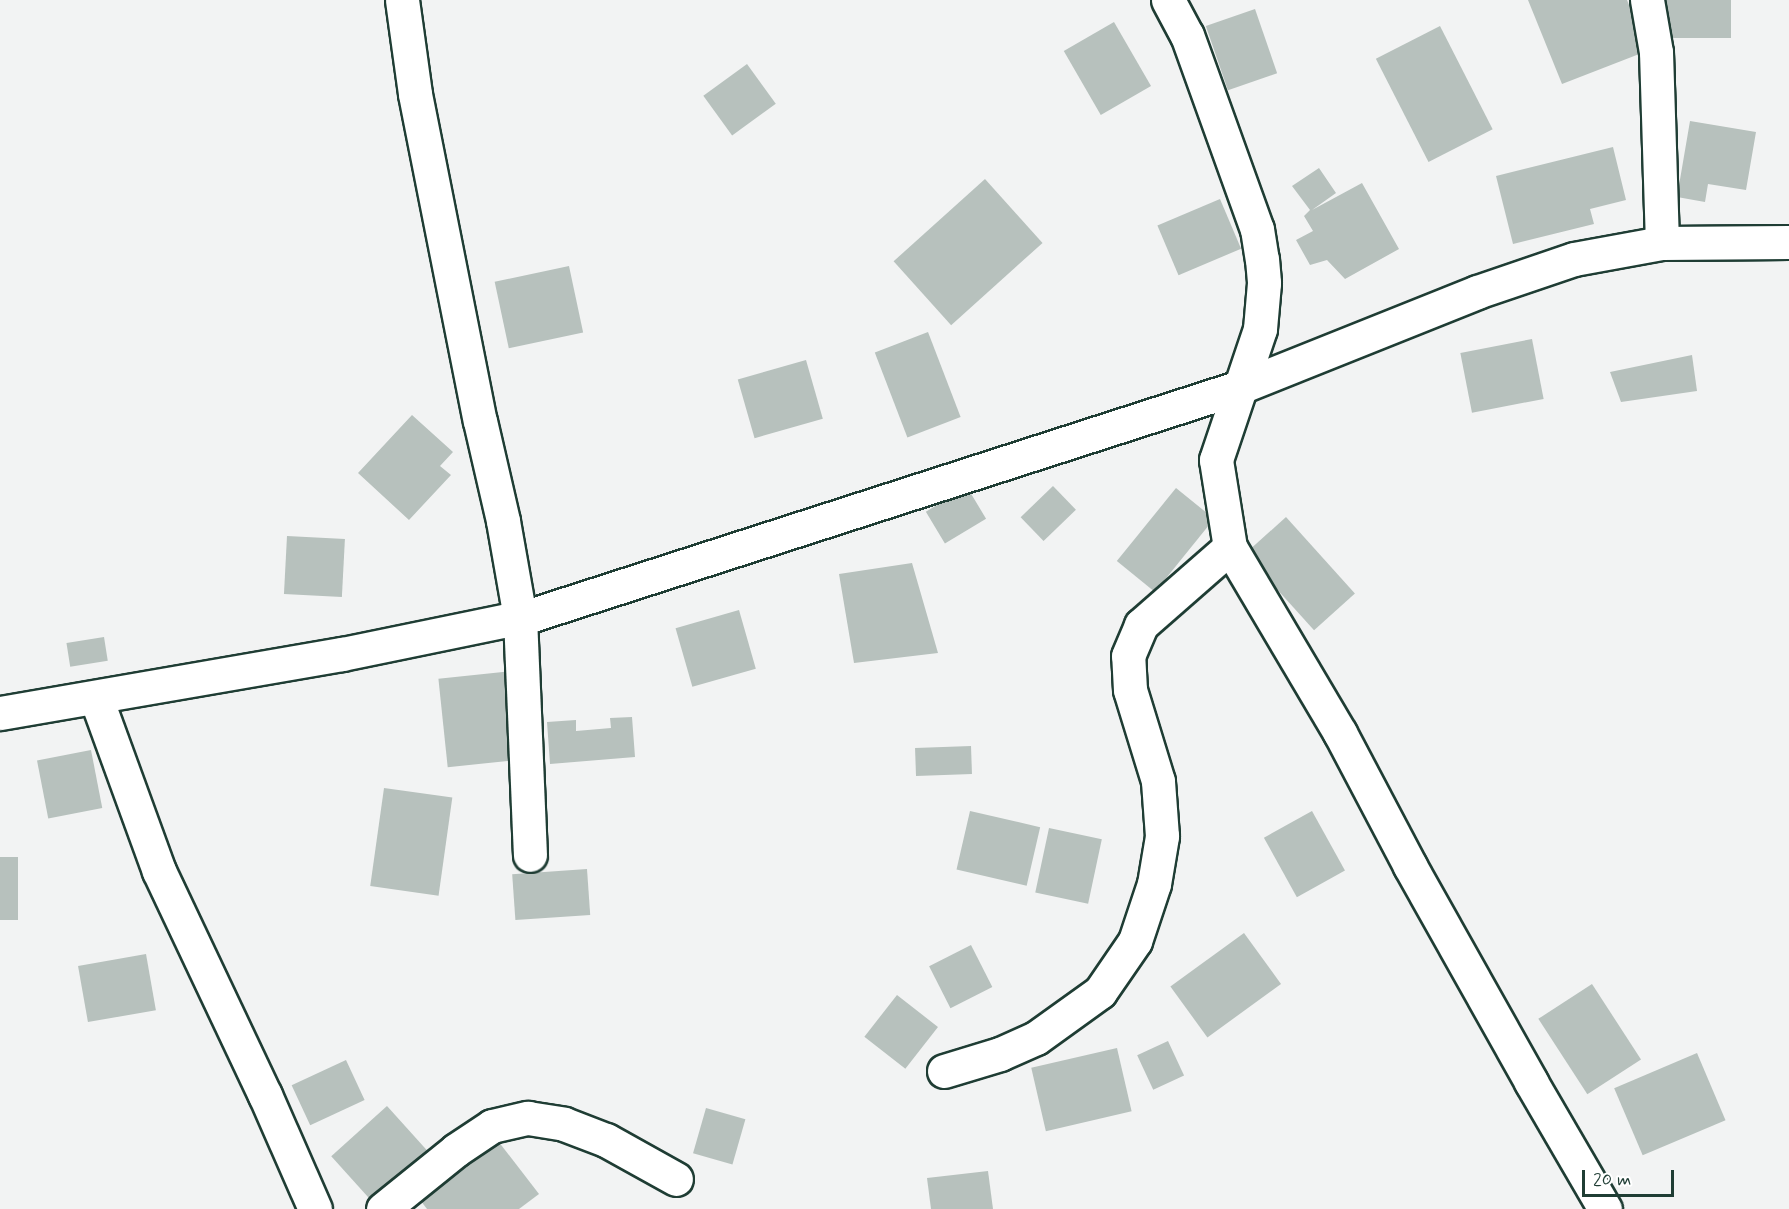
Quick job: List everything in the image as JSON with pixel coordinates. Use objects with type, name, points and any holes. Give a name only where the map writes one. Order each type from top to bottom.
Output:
[{"type":"street","points":[[402,0],[419,116],[480,421],[503,521],[520,617],[530,855]]},
{"type":"street","points":[[1168,0],[1187,34],[1257,229],[1264,283],[1260,329],[1216,459],[1230,547],[1340,734],[1410,866],[1530,1082],[1605,1209]]},
{"type":"street","points":[[1647,0],[1656,52],[1662,243]]},
{"type":"street","points":[[0,713],[342,654],[520,617],[1240,387],[1478,292],[1574,259],[1662,243],[1789,242]]},
{"type":"street","points":[[944,1071],[1000,1054],[1036,1038],[1100,992],[1135,941],[1154,884],[1162,836],[1158,781],[1130,690],[1128,656],[1140,625],[1230,547]]},
{"type":"street","points":[[96,698],[159,871],[265,1095],[315,1209]]},
{"type":"street","points":[[383,1209],[456,1150],[492,1126],[528,1118],[564,1124],[606,1140],[676,1179]]},
{"type":"building","points":[[1528,0],[1627,0],[1647,51],[1562,84]]},
{"type":"building","points":[[1665,0],[1731,0],[1731,38],[1665,38]]},
{"type":"building","points":[[1255,9],[1277,73],[1228,90],[1206,26]]},
{"type":"building","points":[[1114,22],[1151,86],[1101,115],[1064,51]]},
{"type":"building","points":[[1440,26],[1493,129],[1429,162],[1376,59]]},
{"type":"building","points":[[747,64],[776,104],[732,135],[703,96]]},
{"type":"building","points":[[1690,121],[1756,132],[1746,190],[1708,184],[1705,202],[1677,197]]},
{"type":"building","points":[[1613,147],[1626,200],[1590,209],[1594,224],[1513,244],[1496,176]]},
{"type":"building","points":[[1319,168],[1336,193],[1312,210],[1362,183],[1399,249],[1345,279],[1327,260],[1310,265],[1296,240],[1313,231],[1304,216],[1310,210],[1292,186]]},
{"type":"building","points":[[985,179],[1043,243],[951,325],[894,261]]},
{"type":"building","points":[[1220,199],[1241,249],[1179,275],[1157,226]]},
{"type":"building","points":[[569,266],[583,333],[509,348],[495,282]]},
{"type":"building","points":[[928,332],[961,417],[907,437],[875,352]]},
{"type":"building","points":[[1532,339],[1544,399],[1472,413],[1460,353]]},
{"type":"building","points":[[1692,355],[1697,391],[1621,402],[1610,372]]},
{"type":"building","points":[[806,360],[823,419],[755,438],[738,380]]},
{"type":"building","points":[[412,415],[453,452],[440,466],[451,475],[409,520],[358,473]]},
{"type":"building","points":[[1053,486],[1076,510],[1044,541],[1021,517]]},
{"type":"building","points":[[967,487],[986,519],[945,543],[926,512]]},
{"type":"building","points":[[1176,488],[1214,519],[1155,592],[1117,561]]},
{"type":"building","points":[[1286,517],[1355,594],[1314,630],[1245,554]]},
{"type":"building","points":[[287,536],[345,539],[342,597],[284,594]]},
{"type":"building","points":[[912,563],[938,653],[854,663],[839,574]]},
{"type":"building","points":[[739,610],[756,669],[692,687],[676,628]]},
{"type":"building","points":[[104,637],[108,661],[70,667],[66,643]]},
{"type":"building","points":[[512,671],[521,760],[448,767],[438,679]]},
{"type":"building","points":[[632,717],[635,757],[550,764],[547,722],[576,720],[576,731],[611,728],[610,718]]},
{"type":"building","points":[[971,746],[972,774],[916,776],[915,748]]},
{"type":"building","points":[[91,750],[102,808],[48,818],[37,760]]},
{"type":"building","points":[[384,788],[452,798],[439,896],[370,886]]},
{"type":"building","points":[[970,811],[1040,827],[1027,886],[957,869]]},
{"type":"building","points":[[1312,811],[1345,870],[1297,897],[1264,838]]},
{"type":"building","points":[[1049,828],[1102,839],[1088,904],[1035,893]]},
{"type":"building","points":[[0,857],[18,857],[18,920],[0,920]]},
{"type":"building","points":[[587,869],[590,915],[515,920],[512,874]]},
{"type":"building","points":[[1244,933],[1281,984],[1207,1037],[1170,986]]},
{"type":"building","points":[[971,945],[992,987],[950,1008],[929,966]]},
{"type":"building","points":[[146,954],[156,1010],[88,1022],[78,966]]},
{"type":"building","points":[[1592,984],[1641,1059],[1587,1094],[1538,1019]]},
{"type":"building","points":[[897,995],[938,1027],[905,1069],[864,1037]]},
{"type":"building","points":[[1168,1041],[1184,1075],[1153,1090],[1137,1055]]},
{"type":"building","points":[[1117,1048],[1132,1111],[1046,1131],[1031,1068]]},
{"type":"building","points":[[1697,1053],[1726,1120],[1643,1155],[1614,1088]]},
{"type":"building","points":[[346,1060],[365,1100],[310,1125],[292,1085]]},
{"type":"building","points":[[387,1106],[430,1154],[374,1204],[331,1156]]},
{"type":"building","points":[[706,1108],[745,1119],[732,1164],[693,1153]]},
{"type":"building","points":[[495,1137],[539,1194],[519,1209],[427,1209],[417,1196]]},
{"type":"building","points":[[988,1171],[993,1209],[931,1209],[927,1178]]}]
